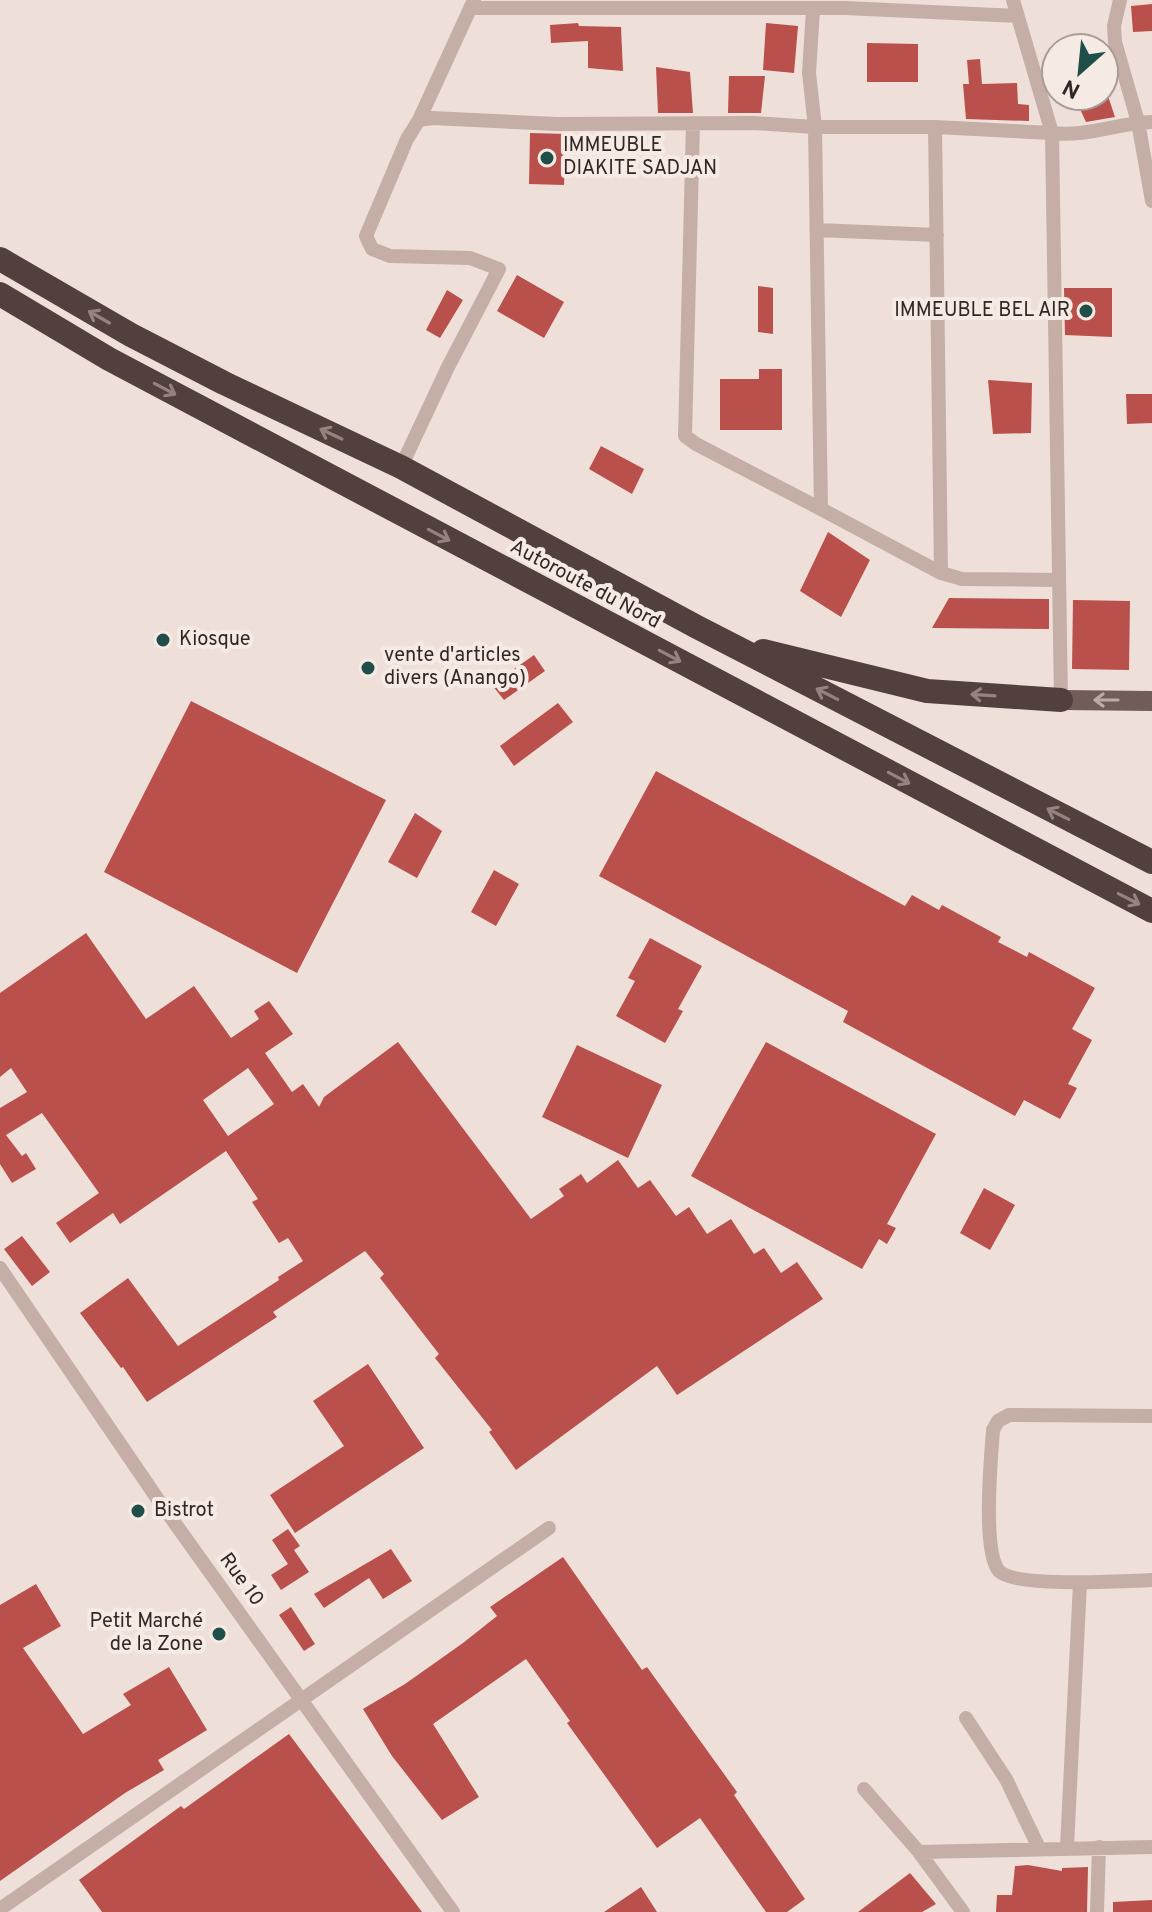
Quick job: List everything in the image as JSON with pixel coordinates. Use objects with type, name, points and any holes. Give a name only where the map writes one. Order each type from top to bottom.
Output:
[{"type":"highway","name":"Autoroute du Nord","points":[[0,259],[144,342],[401,467],[697,627],[1152,862]]},
{"type":"highway","name":"Autoroute du Nord","points":[[0,294],[137,374],[1152,911]]},
{"type":"highway","points":[[697,627],[747,647],[927,691],[1061,700]]},
{"type":"main road","points":[[1061,700],[1152,701]]},
{"type":"street","points":[[1013,0],[1052,133],[1061,700]]},
{"type":"street","points":[[1120,0],[1114,26],[1115,42],[1145,122],[1152,201]]},
{"type":"street","points":[[401,467],[499,269],[470,258],[390,256],[372,249],[366,236],[407,139],[419,120],[472,4],[845,8],[1018,16]]},
{"type":"street","points":[[813,10],[809,73],[815,127],[821,509]]},
{"type":"street","points":[[419,120],[557,124],[754,123],[1083,134],[1145,122]]},
{"type":"street","points":[[693,124],[684,432],[688,439],[941,573],[962,579],[1059,580]]},
{"type":"street","points":[[935,127],[941,573]]},
{"type":"street","points":[[817,230],[937,235]]},
{"type":"street","name":"Rue 10","points":[[0,1268],[159,1501],[453,1912]]},
{"type":"street","points":[[1152,1416],[1009,1415],[998,1421],[993,1430],[989,1494],[991,1549],[999,1570],[1010,1577],[1080,1583],[1152,1580]]},
{"type":"street","points":[[0,1909],[549,1528]]},
{"type":"street","points":[[1067,1847],[1080,1583]]},
{"type":"street","points":[[966,1718],[1006,1779],[1039,1848]]},
{"type":"street","points":[[864,1789],[919,1852],[963,1912]]},
{"type":"street","points":[[1097,1912],[1099,1847]]},
{"type":"street","points":[[919,1852],[1152,1847]]},
{"type":"building","points":[[1152,4],[1152,31],[1133,32],[1131,6]]},
{"type":"building","points":[[578,23],[579,26],[621,27],[623,71],[588,68],[588,41],[551,43],[550,25]]},
{"type":"building","points":[[766,23],[798,26],[794,73],[763,70]]},
{"type":"building","points":[[867,43],[918,44],[918,82],[867,82]]},
{"type":"building","points":[[980,59],[982,84],[1017,83],[1018,104],[1029,105],[1029,121],[966,119],[963,84],[969,84],[967,60]]},
{"type":"building","points":[[656,67],[690,72],[693,113],[658,113]]},
{"type":"building","points":[[729,76],[765,76],[761,113],[728,113]]},
{"type":"building","points":[[1081,112],[1113,112],[1115,117],[1086,122]]},
{"type":"building","name":"IMMEUBLE DIAKITE SADJAN","points":[[530,133],[566,134],[564,185],[529,184]]},
{"type":"building","points":[[517,275],[564,302],[544,338],[497,311]]},
{"type":"building","points":[[758,286],[773,288],[773,334],[758,332]]},
{"type":"building","name":"IMMEUBLE BEL AIR","points":[[1064,288],[1112,288],[1112,337],[1065,335]]},
{"type":"building","points":[[447,290],[463,300],[440,338],[426,330]]},
{"type":"building","points":[[759,369],[782,369],[782,430],[720,430],[720,379],[759,379]]},
{"type":"building","points":[[988,380],[1032,383],[1031,433],[993,434]]},
{"type":"building","points":[[1126,394],[1152,394],[1152,423],[1127,424]]},
{"type":"building","points":[[601,446],[644,469],[632,494],[589,469]]},
{"type":"building","points":[[828,532],[870,560],[841,617],[800,591]]},
{"type":"building","points":[[949,598],[1049,599],[1049,629],[932,628]]},
{"type":"building","points":[[1073,600],[1130,601],[1129,670],[1072,669]]},
{"type":"building","points":[[534,655],[545,671],[504,700],[492,685]]},
{"type":"building","points":[[191,701],[386,800],[297,973],[104,872]]},
{"type":"building","points":[[558,703],[573,722],[514,766],[500,746]]},
{"type":"building","points":[[656,771],[905,906],[912,895],[939,910],[942,905],[1001,937],[998,942],[1027,957],[1029,952],[1095,988],[1072,1029],[1092,1040],[1068,1084],[1077,1088],[1060,1119],[1024,1100],[1015,1116],[843,1022],[848,1011],[599,876]]},
{"type":"building","points":[[415,813],[442,831],[417,878],[388,862]]},
{"type":"building","points":[[494,870],[519,884],[496,926],[471,912]]},
{"type":"building","points":[[86,933],[146,1019],[194,986],[231,1038],[259,1019],[254,1011],[269,1001],[293,1034],[265,1053],[292,1092],[303,1084],[319,1107],[324,1097],[398,1042],[531,1219],[564,1196],[559,1189],[581,1174],[587,1183],[618,1160],[638,1188],[650,1180],[676,1216],[689,1207],[707,1234],[731,1219],[754,1254],[764,1248],[781,1273],[797,1262],[823,1299],[677,1395],[657,1366],[516,1470],[489,1432],[492,1430],[435,1358],[439,1354],[380,1278],[384,1274],[365,1251],[273,1312],[277,1317],[147,1402],[80,1313],[128,1278],[178,1346],[303,1261],[288,1238],[279,1243],[252,1202],[258,1199],[226,1151],[120,1224],[113,1213],[70,1243],[56,1223],[99,1193],[42,1113],[6,1135],[22,1156],[26,1153],[36,1169],[12,1183],[0,1164],[0,1108],[27,1092],[11,1068],[0,1077],[0,993]],"holes":[[[248,1068],[274,1104],[228,1136],[203,1100]]]},
{"type":"building","points":[[650,938],[702,966],[678,1009],[683,1011],[665,1043],[616,1016],[635,981],[628,978]]},
{"type":"building","points":[[766,1042],[936,1134],[887,1224],[896,1228],[887,1244],[879,1239],[862,1269],[691,1176]]},
{"type":"building","points":[[577,1045],[662,1085],[628,1158],[542,1117]]},
{"type":"building","points":[[984,1188],[1015,1205],[990,1250],[960,1233]]},
{"type":"building","points":[[22,1236],[50,1272],[32,1286],[4,1249]]},
{"type":"building","points":[[368,1364],[424,1448],[295,1533],[270,1495],[344,1446],[313,1401]]},
{"type":"building","points":[[288,1529],[300,1546],[294,1550],[309,1572],[281,1590],[271,1575],[288,1564],[272,1540]]},
{"type":"building","points":[[391,1549],[412,1581],[383,1599],[369,1578],[324,1608],[314,1594]]},
{"type":"building","points":[[563,1557],[642,1670],[647,1667],[737,1792],[734,1795],[805,1899],[787,1912],[766,1912],[700,1818],[657,1848],[567,1723],[570,1721],[526,1659],[433,1724],[479,1797],[442,1820],[392,1756],[363,1709],[463,1643],[497,1616],[490,1607]]},
{"type":"building","points":[[36,1584],[61,1626],[23,1648],[83,1734],[131,1705],[123,1694],[169,1667],[207,1730],[158,1760],[164,1770],[125,1793],[0,1881],[0,1605]]},
{"type":"building","points":[[291,1607],[315,1644],[304,1651],[279,1615]]},
{"type":"building","points":[[289,1734],[422,1912],[102,1912],[79,1880],[181,1806],[184,1809]]},
{"type":"building","points":[[1015,1866],[1062,1871],[1062,1868],[1088,1867],[1087,1912],[996,1912],[997,1895],[1012,1895]]},
{"type":"building","points":[[910,1873],[936,1904],[922,1912],[858,1912]]},
{"type":"building","points":[[641,1887],[657,1912],[604,1912]]},
{"type":"building","points":[[1152,1900],[1152,1912],[1113,1912],[1113,1902]]},
{"type":"place","name":"IMMEUBLE DIAKITE SADJAN","points":[[547,158]]},
{"type":"place","name":"IMMEUBLE BEL AIR","points":[[1086,311]]},
{"type":"place","name":"Kiosque","points":[[163,640]]},
{"type":"place","name":"vente d'articles divers (Anango)","points":[[368,668]]},
{"type":"place","name":"Bistrot","points":[[138,1511]]},
{"type":"place","name":"Petit Marché de la Zone","points":[[219,1634]]}]
